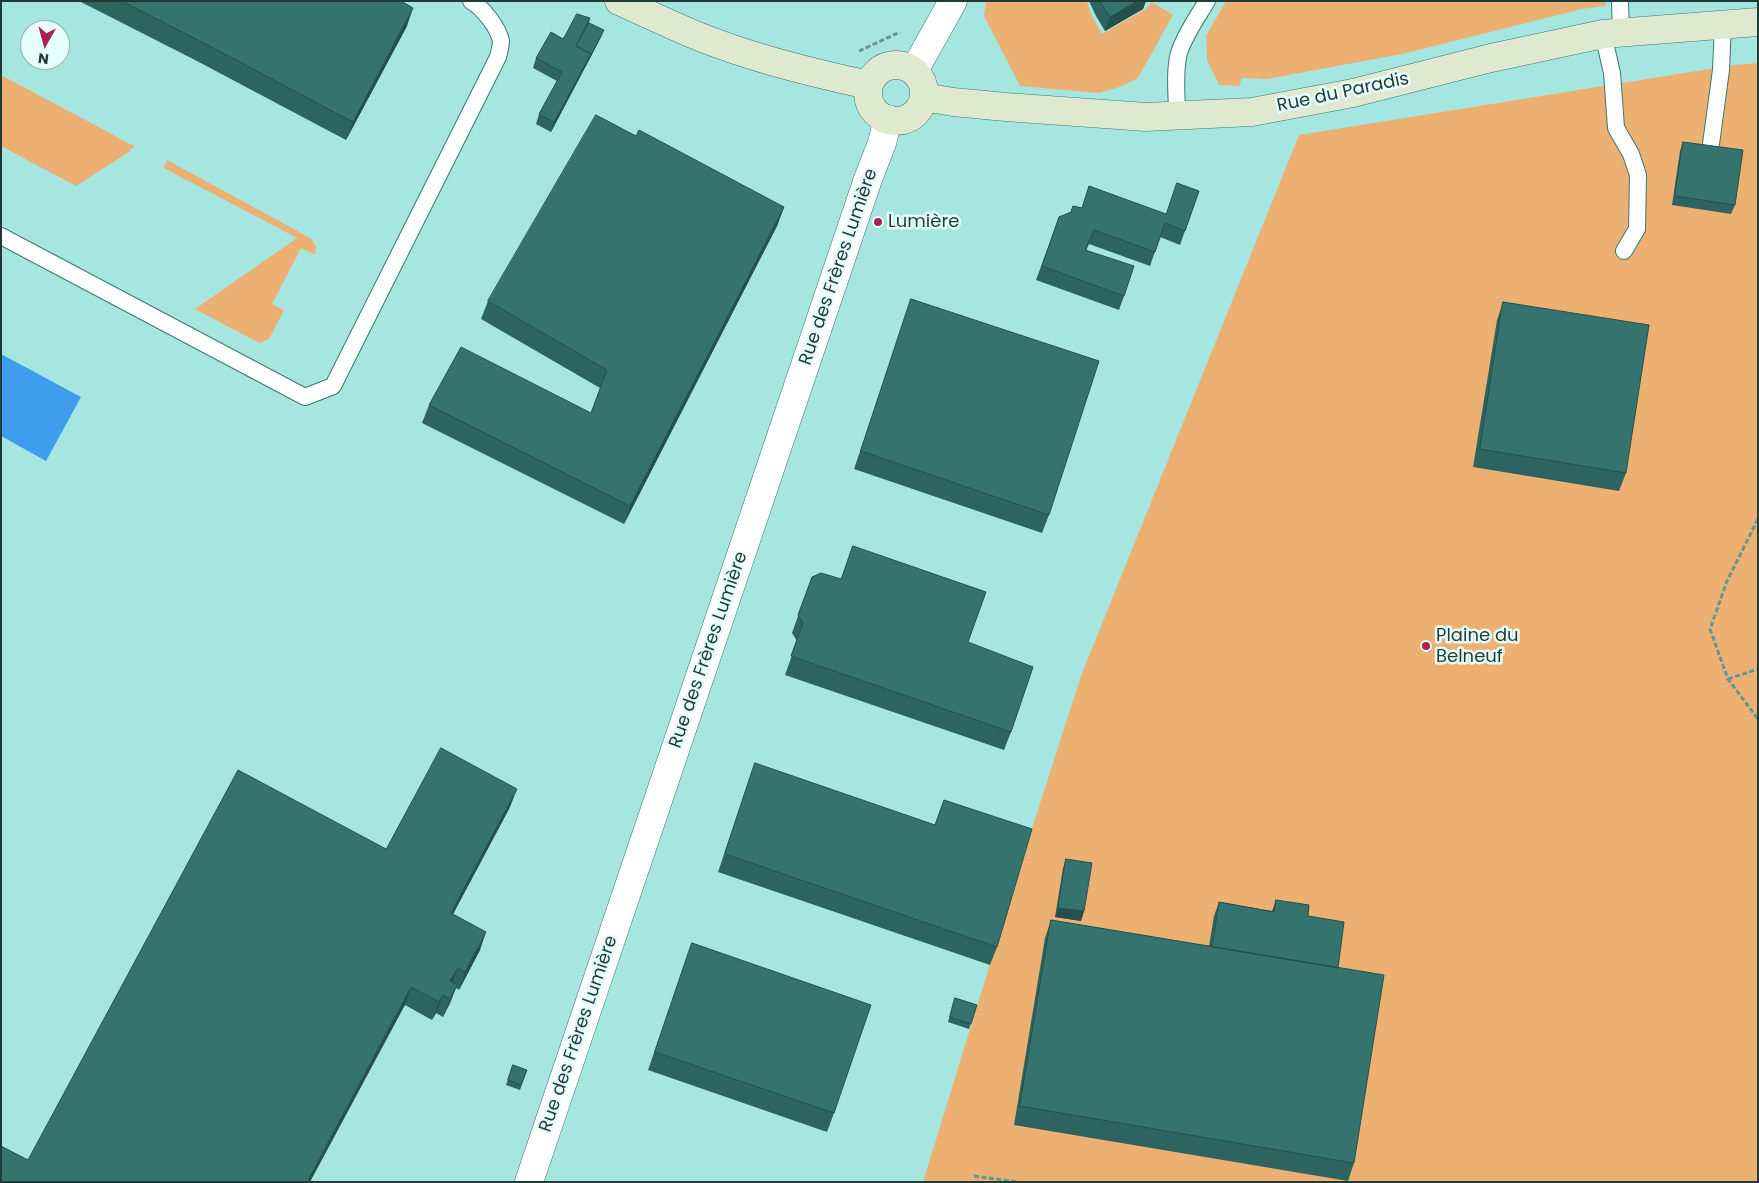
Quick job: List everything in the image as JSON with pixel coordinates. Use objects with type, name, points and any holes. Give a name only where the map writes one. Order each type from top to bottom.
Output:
[{"type":"street","points":[[620,1],[700,37],[761,58],[798,70],[869,85]]},
{"type":"street","points":[[914,71],[953,1]]},
{"type":"street","name":"Rue du Paradis","points":[[924,97],[1006,107],[1146,117],[1252,112],[1353,93],[1491,58],[1612,33],[1758,22]]},
{"type":"street","points":[[897,64],[914,71],[920,78],[924,97],[917,111],[911,116],[896,120],[881,116],[872,106],[868,92],[873,77],[880,70],[897,64]]},
{"type":"street","name":"Rue des Frères Lumière","points":[[529,1182],[882,143],[888,119]]},
{"type":"lane","points":[[1177,116],[1177,63],[1179,53],[1191,27],[1207,1]]},
{"type":"lane","points":[[1620,1],[1612,33],[1612,73],[1616,128],[1631,154],[1638,175],[1637,229],[1624,251]]},
{"type":"lane","points":[[1,236],[305,397],[333,386],[498,57],[501,42],[490,18],[476,3]]},
{"type":"lane","points":[[1711,144],[1721,70],[1724,24]]},
{"type":"path","points":[[859,51],[903,30]]},
{"type":"path","points":[[1758,519],[1727,581],[1710,629],[1728,679],[1758,719]]},
{"type":"path","points":[[1728,679],[1758,669]]},
{"type":"path","points":[[974,1176],[1018,1182]]},
{"type":"shaded area","points":[[986,1],[1087,1],[1090,12],[1102,34],[1147,8],[1152,2],[1173,15],[1138,78],[1117,88],[1098,93],[1020,86],[984,16]]},
{"type":"shaded area","points":[[1226,1],[1606,1],[1605,6],[1582,9],[1402,54],[1267,79],[1242,78],[1239,86],[1219,85],[1207,60],[1206,36]]},
{"type":"shaded area","name":"Plaine du Belneuf","points":[[1758,63],[1758,1182],[923,1182],[1026,847],[1081,676],[1299,135],[1734,65]]},
{"type":"shaded area","points":[[1,75],[134,146],[129,152],[76,186],[1,146]]},
{"type":"shaded area","points":[[167,160],[312,239],[316,247],[315,255],[301,248],[272,304],[284,310],[269,339],[259,343],[195,309],[297,238],[164,168]]},
{"type":"water","points":[[1,354],[81,397],[46,461],[1,436]]},
{"type":"building","points":[[122,1],[401,1],[413,8],[353,122]]},
{"type":"building","points":[[1100,1],[1137,1],[1110,17]]},
{"type":"building","points":[[577,14],[590,18],[576,46],[591,54],[554,122],[539,114],[562,72],[536,58],[551,32],[563,39]]},
{"type":"building","points":[[589,23],[604,30],[589,59],[591,54],[576,46]]},
{"type":"building","points":[[596,115],[636,136],[639,130],[784,207],[630,506],[429,405],[461,347],[591,413],[607,370],[488,301]]},
{"type":"building","points":[[1683,142],[1743,150],[1735,205],[1675,196]]},
{"type":"building","points":[[1177,183],[1199,191],[1185,231],[1165,223],[1155,252],[1094,230],[1085,250],[1134,266],[1124,296],[1042,266],[1059,217],[1071,212],[1073,206],[1082,208],[1089,186],[1166,214]]},
{"type":"building","points":[[911,299],[1099,361],[1049,515],[861,451]]},
{"type":"building","points":[[1503,302],[1649,325],[1626,473],[1480,449]]},
{"type":"building","points":[[853,546],[986,592],[968,642],[1033,667],[1011,732],[791,656],[803,623],[798,615],[812,577],[821,573],[841,579]]},
{"type":"building","points":[[441,748],[517,789],[451,913],[486,932],[465,972],[458,968],[450,981],[457,985],[450,999],[443,995],[439,1002],[411,987],[307,1182],[1,1182],[1,1146],[28,1160],[238,770],[386,849]]},
{"type":"building","points":[[755,763],[935,825],[944,800],[1032,829],[997,947],[725,854]]},
{"type":"building","points":[[1066,859],[1092,863],[1084,911],[1058,908]]},
{"type":"building","points":[[1276,900],[1309,905],[1308,916],[1344,922],[1338,968],[1212,947],[1219,902],[1274,912]]},
{"type":"building","points":[[1051,920],[1384,975],[1354,1163],[1020,1106]]},
{"type":"building","points":[[692,943],[871,1005],[834,1113],[655,1052]]},
{"type":"building","points":[[955,998],[977,1005],[971,1024],[950,1017]]},
{"type":"building","points":[[513,1065],[527,1070],[521,1085],[508,1080]]},
{"type":"place","name":"Lumière","points":[[878,222]]},
{"type":"place","name":"Plaine du Belneuf","points":[[1426,646]]}]
